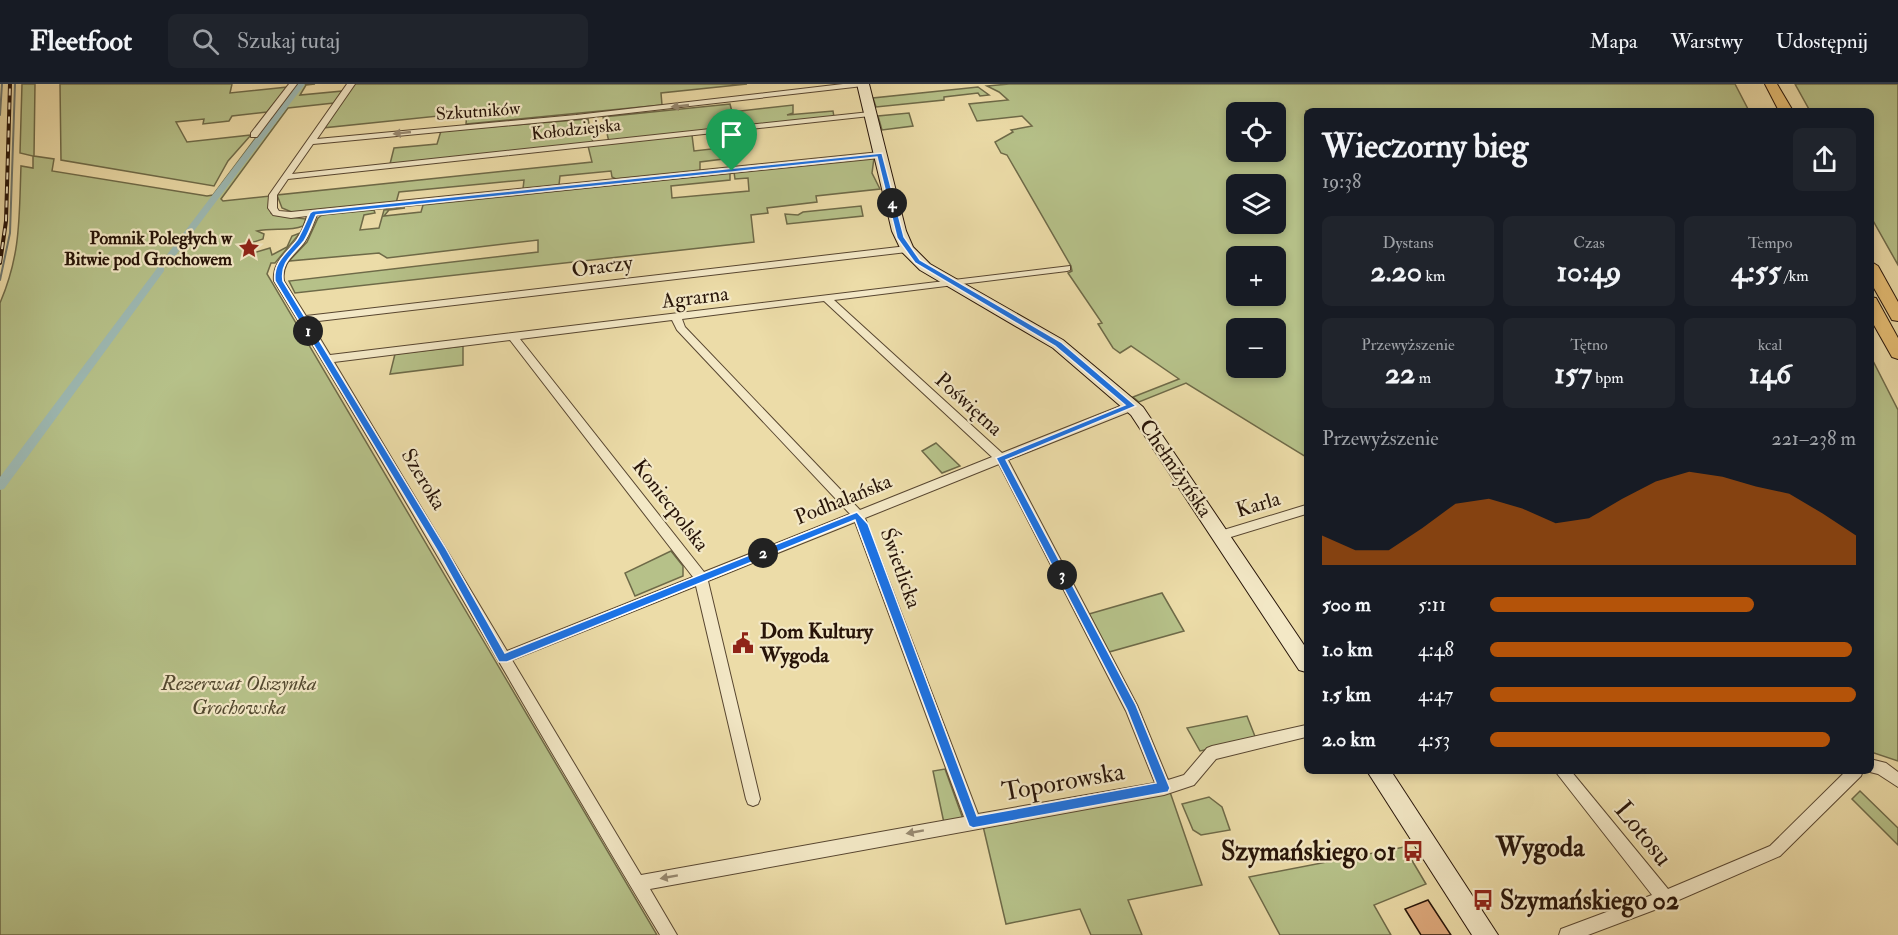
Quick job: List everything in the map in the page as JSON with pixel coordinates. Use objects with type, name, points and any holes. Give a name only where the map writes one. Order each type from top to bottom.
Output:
[{"type":"main road","points":[[1756,84],[1768,108]]},
{"type":"main road","points":[[1771,84],[1784,108]]},
{"type":"main road","points":[[1874,273],[1898,316]]},
{"type":"main road","points":[[1874,309],[1898,353]]},
{"type":"street","points":[[254,135],[294,84]]},
{"type":"street","points":[[351,84],[272,198],[274,212],[284,215],[313,213],[880,154]]},
{"type":"street","name":"Szkutników","points":[[309,142],[541,121],[863,84]]},
{"type":"street","name":"Chełmżyńska","points":[[863,84],[900,236],[907,249],[925,267],[1058,344],[1132,406],[1304,657]]},
{"type":"street","name":"Kołodziejska","points":[[285,177],[870,114]]},
{"type":"street","name":"Szeroka","points":[[313,213],[302,239],[283,259],[278,272],[279,281],[441,549],[503,658],[669,935]]},
{"type":"street","name":"Oraczy","points":[[302,320],[907,249]]},
{"type":"street","name":"Agrarna","points":[[327,359],[1067,268]]},
{"type":"street","name":"Poświętna","points":[[827,299],[1000,458],[1132,709],[1164,788]]},
{"type":"street","name":"Świetlicka","points":[[676,317],[684,331],[863,524],[973,822]]},
{"type":"street","name":"Koniecpolska","points":[[512,336],[701,578],[753,799]]},
{"type":"street","name":"Podhalańska","points":[[503,658],[1132,406]]},
{"type":"street","name":"Karla","points":[[1221,535],[1304,511]]},
{"type":"street","name":"Toporowska","points":[[636,883],[1164,788],[1189,780],[1212,753],[1304,731]]},
{"type":"street","points":[[1874,767],[1881,768],[1898,780]]},
{"type":"street","points":[[1380,774],[1486,935]]},
{"type":"street","name":"Lotosu","points":[[1564,774],[1665,898]]},
{"type":"street","points":[[1567,935],[1665,898],[1775,851],[1853,774]]},
{"type":"green space","name":"Rezerwat Olszynka Grochowska","points":[[22,84],[35,84],[34,156],[54,159],[52,171],[207,196],[213,195],[296,84],[315,84],[306,85],[300,95],[343,91],[334,103],[288,108],[221,199],[223,201],[270,196],[271,213],[274,215],[306,219],[303,226],[297,228],[257,231],[264,234],[263,239],[248,244],[253,253],[270,248],[272,255],[287,247],[292,236],[300,233],[275,263],[271,263],[267,274],[657,935],[0,935],[0,303],[12,268],[18,236],[21,166],[33,168],[33,156],[20,153]]},
{"type":"green space","points":[[60,84],[232,84],[230,93],[288,87],[267,112],[232,116],[229,121],[203,124],[204,119],[176,122],[187,142],[251,135],[228,161],[214,186],[61,160]]},
{"type":"green space","points":[[353,84],[747,84],[661,93],[662,105],[466,124],[467,113],[322,128]]},
{"type":"green space","points":[[1009,84],[1735,84],[1747,108],[1304,108],[1304,456],[1186,383],[1139,402],[1133,397],[1179,379],[1131,346],[1120,353],[1113,348],[1098,324],[1102,323],[1068,273],[1072,271],[1071,266],[1007,155],[1001,153],[995,142],[1013,132],[1011,130],[1032,126],[1022,116],[977,121],[969,104],[1008,100],[987,86]]},
{"type":"green space","points":[[1795,84],[1898,84],[1898,265],[1874,222],[1874,108],[1808,108]]},
{"type":"green space","points":[[978,87],[989,95],[980,96],[978,93],[944,97],[944,100],[876,107],[873,98]]},
{"type":"green space","points":[[730,104],[732,112],[793,105],[793,113],[787,115],[833,111],[834,117],[609,142],[603,117]]},
{"type":"green space","points":[[909,113],[913,126],[882,130],[878,116]]},
{"type":"green space","points":[[588,119],[593,143],[390,164],[394,148],[437,144],[441,131]]},
{"type":"green space","points":[[692,135],[694,151],[738,146],[739,157],[700,162],[700,171],[616,179],[612,177],[611,171],[560,176],[559,185],[523,189],[524,180],[399,192],[396,203],[294,213],[282,208],[277,195],[592,162],[588,146]]},
{"type":"green space","points":[[874,158],[872,173],[880,189],[816,196],[817,202],[767,208],[768,213],[751,215],[754,242],[295,293],[289,281],[538,252],[538,240],[387,258],[379,253],[289,261],[307,242],[318,218],[322,215],[374,210],[375,213],[364,215],[360,230],[379,228],[384,210],[405,208],[389,210],[384,216],[421,212],[423,205],[730,173],[730,180],[671,186],[672,198],[749,191],[748,178],[735,179],[734,172]]},
{"type":"green space","points":[[861,206],[863,216],[787,224],[785,214],[798,215],[803,212]]},
{"type":"green space","points":[[463,346],[463,365],[390,374],[395,354]]},
{"type":"green space","points":[[1874,363],[1898,410],[1898,761],[1874,753]]},
{"type":"green space","points":[[936,443],[960,466],[942,473],[922,451]]},
{"type":"green space","points":[[671,551],[683,566],[683,576],[635,596],[625,573]]},
{"type":"green space","points":[[1162,593],[1184,631],[1109,652],[1089,614]]},
{"type":"green space","points":[[1247,716],[1256,739],[1200,751],[1187,728]]},
{"type":"green space","points":[[945,769],[963,819],[944,823],[933,771]]},
{"type":"green space","points":[[1860,791],[1898,828],[1898,845],[1852,799]]},
{"type":"green space","points":[[1170,792],[1202,885],[1128,900],[1142,935],[1091,935],[1080,909],[1006,924],[983,826]]},
{"type":"green space","points":[[1209,797],[1222,807],[1230,830],[1201,835],[1193,830],[1182,804]]},
{"type":"green space","points":[[1404,847],[1426,884],[1374,905],[1391,935],[1280,935],[1249,877]]},
{"type":"building","points":[[1428,900],[1451,935],[1421,935],[1405,909]]},
{"type":"waterway","points":[[0,115],[2,84]]},
{"type":"waterway","points":[[0,280],[10,233],[15,84]]},
{"type":"waterway","points":[[166,262],[301,84]]},
{"type":"waterway","points":[[0,486],[161,269]]},
{"type":"railway","points":[[0,263],[6,221],[10,84]]},
{"type":"place","name":"Pomnik Poległych w Bitwie pod Grochowem","points":[[249,248]]},
{"type":"place","name":"Dom Kultury Wygoda","points":[[743,643]]},
{"type":"place","name":"Szymańskiego 01","points":[[1413,851]]},
{"type":"place","name":"Szymańskiego 02","points":[[1483,900]]},
{"type":"district","name":"Wygoda","points":[[1540,847]]},
{"type":"route","points":[[880,154],[900,238],[917,261],[940,277],[1058,344],[1132,406],[1000,458],[1132,709],[1164,788],[973,822],[863,524],[857,515],[503,658],[441,549],[279,281],[278,272],[281,262],[302,239],[313,213],[732,171],[880,154]]}]
